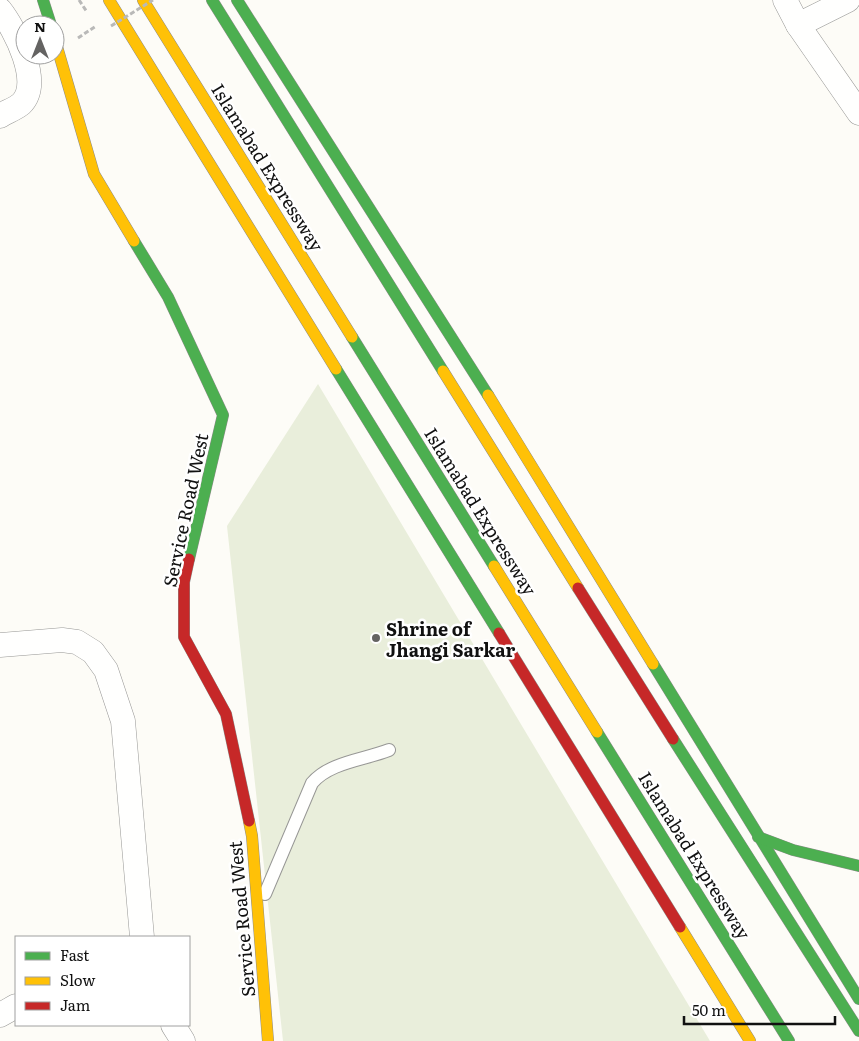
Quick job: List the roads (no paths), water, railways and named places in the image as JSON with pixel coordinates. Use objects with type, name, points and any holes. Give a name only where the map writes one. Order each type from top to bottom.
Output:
[{"type":"main road","points":[[44,0],[48,15]]},
{"type":"main road","points":[[109,0],[750,1041]]},
{"type":"main road","name":"Islamabad Expressway","points":[[143,0],[789,1041]]},
{"type":"main road","points":[[212,0],[703,788],[859,1031]]},
{"type":"main road","points":[[237,0],[514,436],[758,837],[859,998]]},
{"type":"main road","name":"Service Road West","points":[[62,65],[94,174],[168,296],[223,415],[184,582],[184,637],[226,714],[252,836],[260,914],[268,1041]]},
{"type":"main road","points":[[758,837],[793,850],[859,866]]},
{"type":"street","points":[[785,0],[798,26],[859,113]]},
{"type":"street","points":[[798,26],[848,0]]},
{"type":"street","points":[[0,10],[12,24],[26,59],[29,88],[22,104],[0,116]]},
{"type":"street","points":[[0,645],[62,640],[77,642],[93,652],[106,670],[123,721],[142,936]]},
{"type":"street","points":[[0,1014],[15,1006]]},
{"type":"street","points":[[174,1026],[183,1041]]},
{"type":"lane","points":[[260,914],[267,885],[312,783],[318,775],[344,764],[389,750]]},
{"type":"place","name":"Shrine of Jhangi Sarkar","points":[[376,638]]}]
